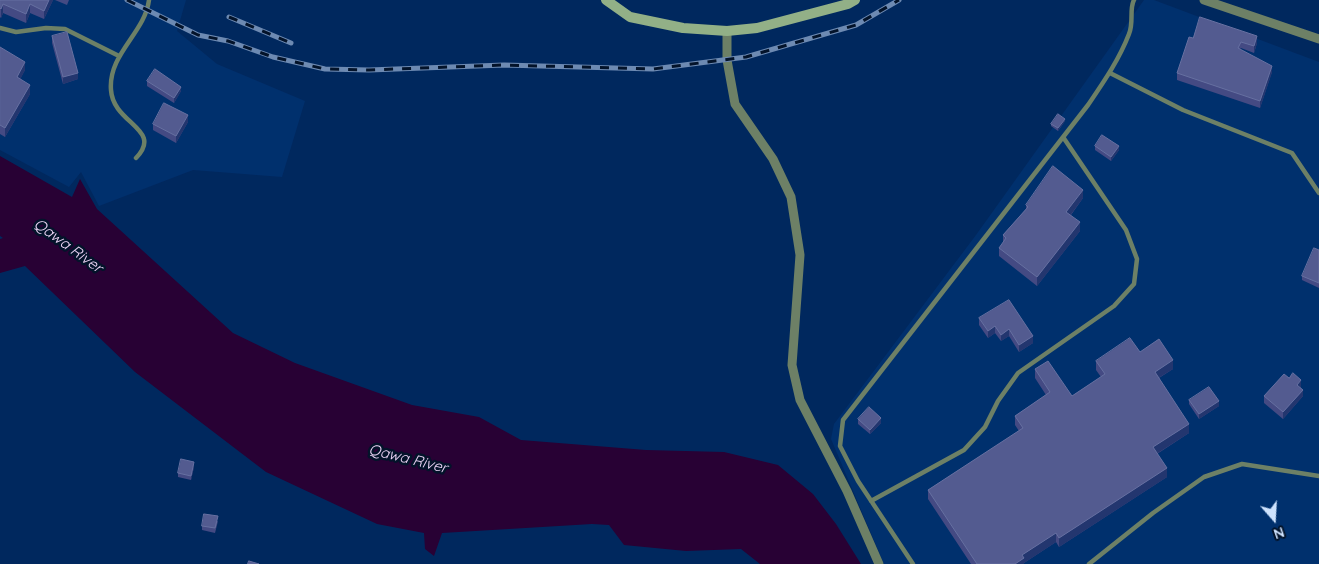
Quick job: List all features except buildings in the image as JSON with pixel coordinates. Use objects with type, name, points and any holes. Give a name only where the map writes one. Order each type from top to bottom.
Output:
[{"type":"main road","points":[[606,0],[630,17],[683,28],[727,31],[757,28],[848,4],[855,0]]},
{"type":"street","points":[[1204,0],[1319,39]]},
{"type":"street","points":[[727,31],[727,60],[735,104],[773,159],[791,196],[800,255],[792,365],[800,400],[847,491],[879,564]]},
{"type":"lane","points":[[136,158],[144,149],[146,143],[143,135],[115,106],[110,91],[112,74],[119,56],[148,10],[149,0]]},
{"type":"lane","points":[[911,563],[871,501],[840,446],[843,420],[1088,105],[1110,73],[1130,34],[1134,22],[1131,5],[1134,0]]},
{"type":"lane","points":[[0,28],[16,32],[46,28],[65,29],[119,56]]},
{"type":"lane","points":[[1110,73],[1183,110],[1292,153],[1319,193]]},
{"type":"lane","points":[[871,501],[964,450],[985,428],[998,401],[1018,374],[1114,306],[1134,284],[1137,259],[1126,230],[1063,137]]},
{"type":"lane","points":[[1089,564],[1153,513],[1204,477],[1242,464],[1319,476]]},
{"type":"shaded area","points":[[0,0],[186,0],[177,31],[217,64],[305,101],[282,177],[193,170],[99,206],[81,172],[69,187],[0,150]]},
{"type":"shaded area","points":[[1144,0],[1154,0],[1319,62],[1319,564],[884,564],[831,439],[834,424],[976,235]]},
{"type":"water","name":"Qawa River","points":[[0,156],[72,197],[80,179],[97,209],[233,333],[295,363],[412,405],[479,417],[521,440],[646,450],[724,452],[778,465],[813,494],[836,524],[861,564],[760,564],[741,549],[686,551],[624,545],[609,525],[592,524],[442,533],[434,556],[425,549],[424,533],[377,524],[266,472],[135,372],[25,266],[0,273],[0,239],[3,238],[0,236]]},
{"type":"railway","points":[[127,0],[198,35],[228,41],[273,57],[325,69],[369,70],[504,65],[653,69],[746,57],[856,25],[899,0]]},
{"type":"railway","points":[[229,17],[291,43]]}]
